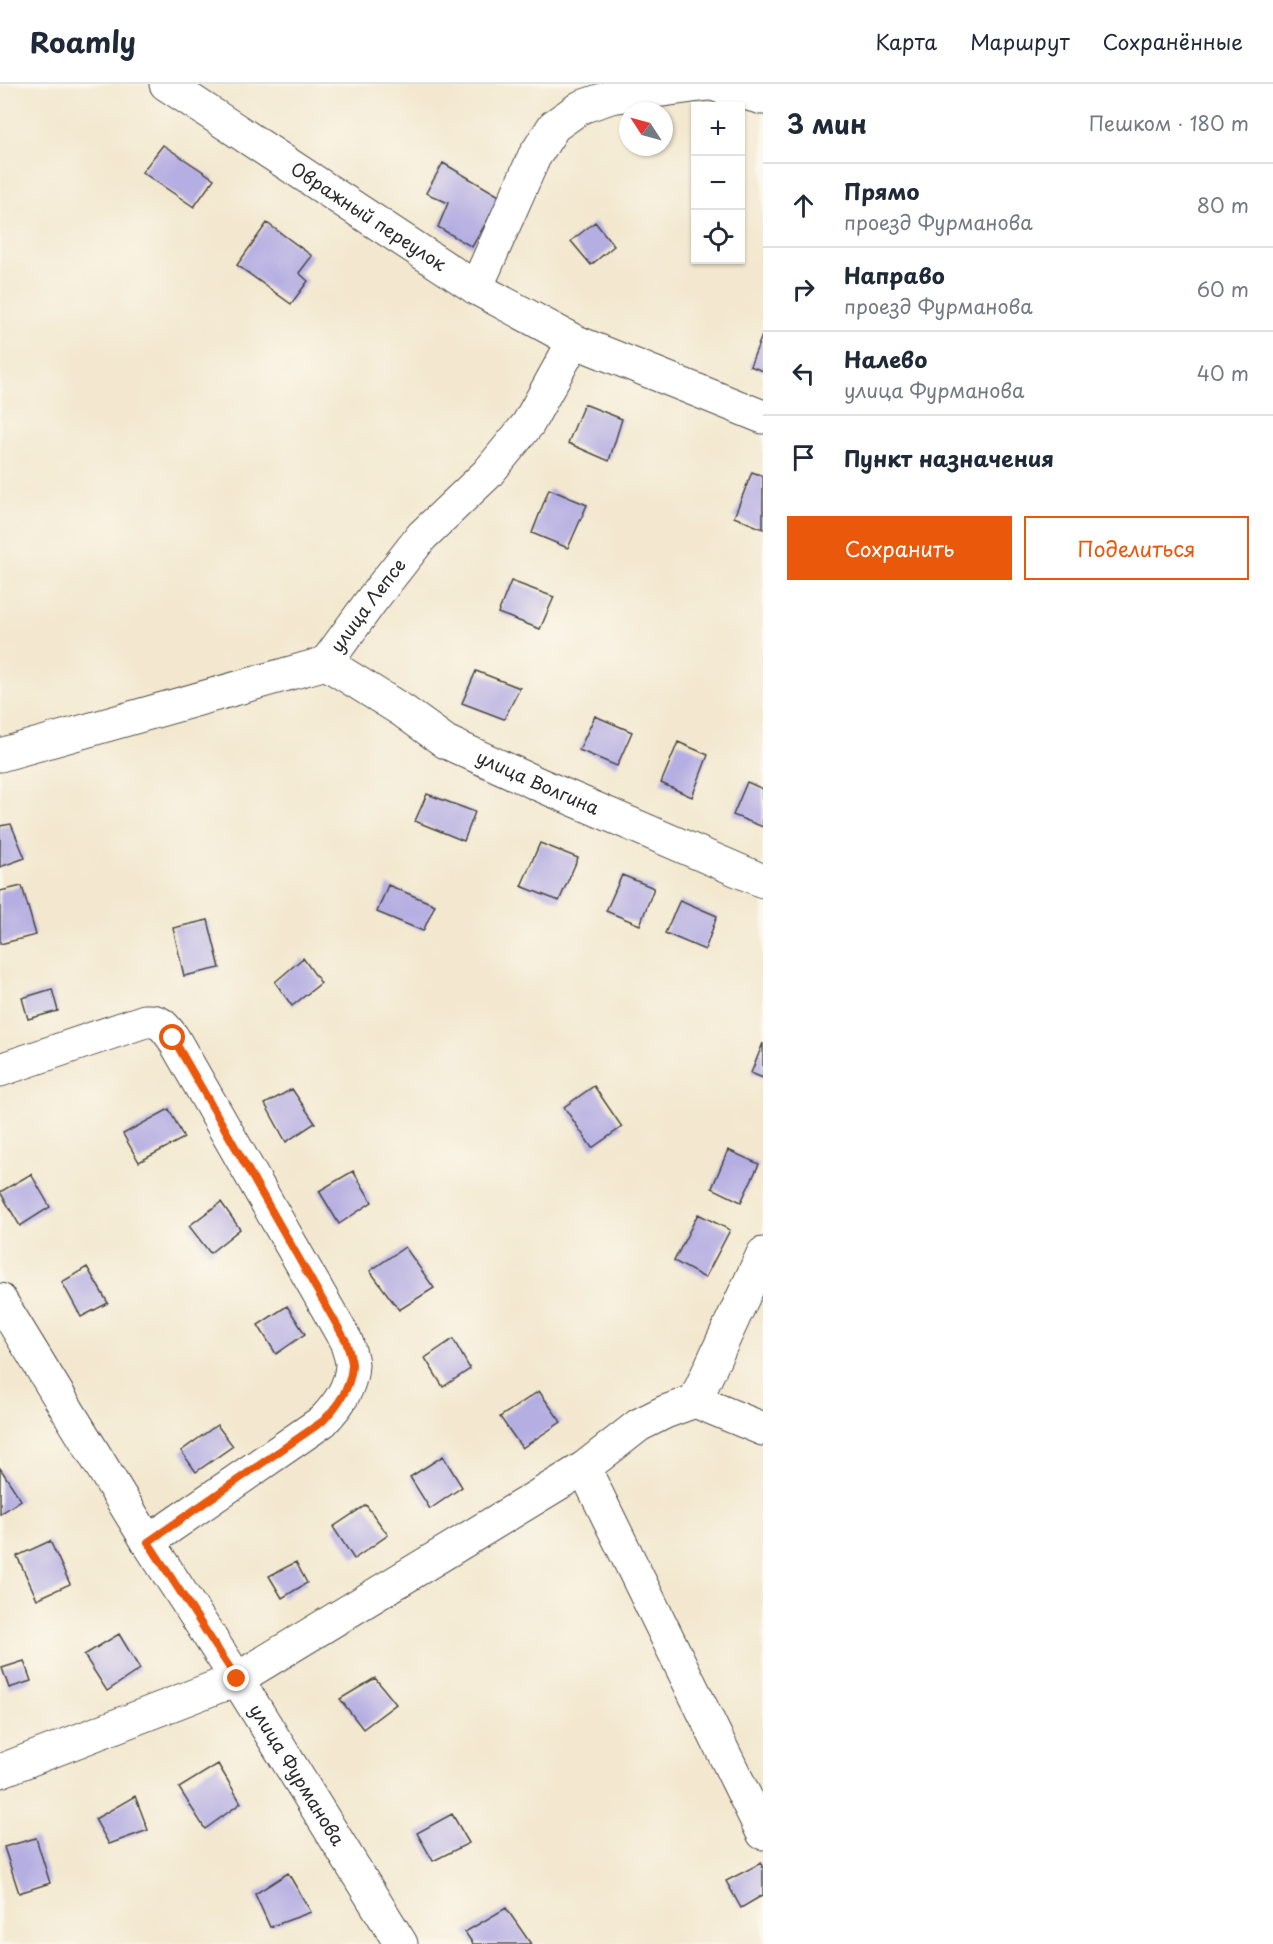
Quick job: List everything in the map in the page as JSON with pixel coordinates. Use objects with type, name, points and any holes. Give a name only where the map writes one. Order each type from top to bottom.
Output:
[{"type":"street","name":"Овражный переулок","points":[[166,84],[476,288],[574,341],[763,417]]},
{"type":"street","points":[[476,288],[534,157],[554,126],[581,107],[611,97],[710,84],[763,98]]},
{"type":"street","name":"улица Лепсе","points":[[0,755],[326,663],[370,601],[422,536],[487,474],[528,424],[574,341]]},
{"type":"street","name":"улица Волгина","points":[[326,663],[403,711],[446,742],[763,881]]},
{"type":"street","points":[[0,1070],[145,1021],[156,1020],[165,1027],[346,1341],[352,1364],[348,1384],[339,1404],[323,1421],[148,1542]]},
{"type":"street","points":[[695,1401],[763,1254]]},
{"type":"street","name":"улица Фурманова","points":[[0,1300],[148,1542],[237,1679],[401,1944]]},
{"type":"street","points":[[0,1771],[237,1679],[584,1468],[639,1425],[665,1412],[695,1401],[763,1429]]},
{"type":"street","points":[[584,1468],[763,1833]]},
{"type":"building","points":[[163,145],[214,179],[194,207],[142,172]]},
{"type":"building","points":[[443,163],[501,197],[472,247],[438,227],[448,203],[426,193]]},
{"type":"building","points":[[595,222],[614,246],[591,265],[571,241]]},
{"type":"building","points":[[267,223],[312,256],[299,273],[308,281],[291,304],[237,265]]},
{"type":"building","points":[[763,333],[763,371],[750,366]]},
{"type":"building","points":[[584,404],[622,419],[609,461],[568,443]]},
{"type":"building","points":[[752,472],[763,476],[763,529],[734,517]]},
{"type":"building","points":[[549,489],[587,505],[568,548],[532,533]]},
{"type":"building","points":[[511,581],[554,597],[540,629],[498,613]]},
{"type":"building","points":[[476,671],[520,688],[504,719],[462,703]]},
{"type":"building","points":[[595,716],[632,732],[617,766],[579,750]]},
{"type":"building","points":[[678,742],[708,755],[692,797],[661,783]]},
{"type":"building","points":[[747,782],[763,789],[763,827],[733,815]]},
{"type":"building","points":[[427,794],[475,812],[464,841],[415,821]]},
{"type":"building","points":[[11,824],[25,858],[0,867],[0,826]]},
{"type":"building","points":[[540,843],[578,858],[559,901],[521,886]]},
{"type":"building","points":[[622,875],[654,888],[640,925],[606,911]]},
{"type":"building","points":[[388,885],[435,905],[423,931],[377,912]]},
{"type":"building","points":[[22,886],[36,935],[0,944],[0,891]]},
{"type":"building","points":[[680,900],[717,916],[705,950],[665,933]]},
{"type":"building","points":[[208,920],[220,968],[184,976],[173,928]]},
{"type":"building","points":[[303,958],[321,983],[292,1006],[275,982]]},
{"type":"building","points":[[52,989],[58,1011],[28,1019],[22,998]]},
{"type":"building","points":[[763,1043],[763,1078],[751,1073]]},
{"type":"building","points":[[594,1086],[622,1127],[592,1148],[564,1107]]},
{"type":"building","points":[[292,1089],[315,1123],[286,1142],[265,1104]]},
{"type":"building","points":[[169,1109],[184,1138],[139,1162],[123,1134]]},
{"type":"building","points":[[728,1150],[759,1164],[741,1202],[712,1188]]},
{"type":"building","points":[[353,1171],[372,1202],[339,1224],[319,1191]]},
{"type":"building","points":[[31,1174],[50,1207],[20,1226],[0,1192]]},
{"type":"building","points":[[221,1202],[240,1229],[210,1253],[189,1226]]},
{"type":"building","points":[[698,1214],[730,1230],[705,1278],[674,1261]]},
{"type":"building","points":[[405,1247],[434,1288],[399,1310],[370,1271]]},
{"type":"building","points":[[87,1267],[108,1303],[81,1317],[62,1282]]},
{"type":"building","points":[[287,1306],[305,1334],[276,1354],[258,1325]]},
{"type":"building","points":[[453,1339],[470,1369],[443,1387],[425,1358]]},
{"type":"building","points":[[539,1391],[561,1422],[522,1448],[500,1417]]},
{"type":"building","points":[[217,1425],[233,1446],[196,1472],[181,1451]]},
{"type":"building","points":[[443,1456],[462,1487],[430,1509],[410,1477]]},
{"type":"building","points":[[0,1468],[21,1500],[0,1514]]},
{"type":"building","points":[[366,1505],[388,1535],[354,1559],[333,1527]]},
{"type":"building","points":[[50,1541],[70,1584],[37,1599],[17,1556]]},
{"type":"building","points":[[296,1562],[307,1583],[282,1598],[269,1576]]},
{"type":"building","points":[[119,1634],[140,1669],[107,1691],[84,1655]]},
{"type":"building","points":[[24,1661],[31,1681],[9,1688],[2,1668]]},
{"type":"building","points":[[375,1678],[396,1704],[363,1729],[340,1699]]},
{"type":"building","points":[[218,1764],[241,1803],[205,1829],[179,1788]]},
{"type":"building","points":[[135,1796],[148,1830],[109,1844],[95,1819]]},
{"type":"building","points":[[452,1814],[469,1843],[433,1861],[417,1833]]},
{"type":"building","points":[[36,1838],[50,1883],[19,1893],[4,1847]]},
{"type":"building","points":[[761,1863],[763,1895],[741,1908],[726,1881]]},
{"type":"building","points":[[288,1873],[311,1912],[270,1927],[255,1894]]},
{"type":"building","points":[[506,1908],[531,1944],[473,1944],[465,1932]]},
{"type":"route","points":[[173,1038],[346,1341],[352,1364],[348,1384],[339,1404],[323,1421],[148,1542],[237,1679]]}]
